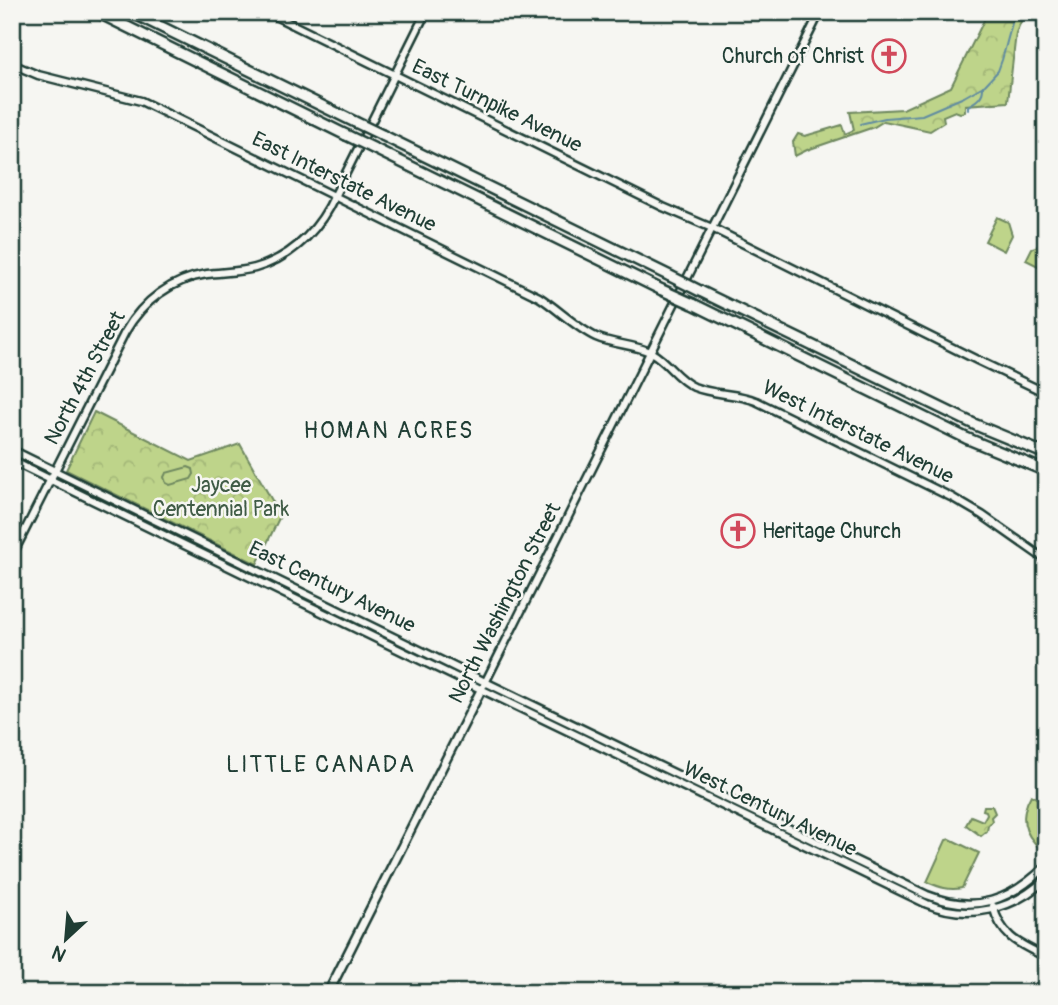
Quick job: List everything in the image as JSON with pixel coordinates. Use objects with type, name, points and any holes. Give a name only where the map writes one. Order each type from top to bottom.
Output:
[{"type":"highway","points":[[97,12],[966,438],[1046,471]]},
{"type":"highway","points":[[131,12],[983,429],[1046,454]]},
{"type":"main road","name":"East Turnpike Avenue","points":[[267,12],[1046,393]]},
{"type":"main road","name":"North 4th Street","points":[[12,556],[125,332],[144,306],[164,290],[186,280],[202,275],[256,268],[280,257],[311,233],[334,197],[426,12]]},
{"type":"main road","name":"North Washington Street","points":[[328,993],[820,12]]},
{"type":"main road","name":"East Interstate Avenue","points":[[12,64],[38,75],[138,100],[539,297],[594,336],[650,352]]},
{"type":"main road","name":"West Interstate Avenue","points":[[650,352],[686,383],[702,390],[756,401],[953,498],[1046,560]]},
{"type":"main road","name":"East Century Avenue","points":[[12,450],[483,686]]},
{"type":"main road","name":"East Century Avenue","points":[[12,461],[483,686]]},
{"type":"main road","name":"West Century Avenue","points":[[483,686],[928,895],[949,902],[992,901],[1019,890],[1046,866]]},
{"type":"main road","name":"West Century Avenue","points":[[483,686],[941,909],[960,912],[994,909],[1022,897],[1046,879]]},
{"type":"main road","points":[[992,901],[998,922],[1010,937],[1020,945],[1046,957]]},
{"type":"main road","points":[[12,989],[19,993]]},
{"type":"green space","points":[[988,12],[1025,12],[1016,33],[1008,102],[965,105],[965,112],[955,111],[943,116],[944,122],[930,131],[884,121],[795,156],[793,142],[798,134],[805,136],[842,125],[845,134],[854,130],[850,112],[903,109],[951,87]]},
{"type":"green space","points":[[997,217],[1008,222],[1012,235],[1004,251],[985,241]]},
{"type":"green space","points":[[1046,244],[1046,270],[1026,260],[1032,248]]},
{"type":"green space","name":"Jaycee Centennial Park","points":[[94,412],[191,461],[240,444],[274,504],[282,512],[257,564],[66,470]]},
{"type":"green space","points":[[188,467],[193,469],[191,479],[170,485],[166,483],[166,473]]},
{"type":"green space","points":[[1031,795],[1046,803],[1046,844],[1041,849],[1030,837],[1025,824],[1025,810]]},
{"type":"green space","points":[[984,806],[992,806],[995,813],[987,831],[981,836],[966,825],[971,816],[983,821],[987,814],[983,810]]},
{"type":"green space","points":[[950,839],[979,853],[962,888],[957,889],[927,882],[946,840]]},
{"type":"waterway","points":[[860,124],[885,118],[922,115],[985,85],[998,71],[1015,12]]},
{"type":"waterway","points":[[968,110],[968,106],[981,96],[983,86]]},
{"type":"place","name":"Church of Christ","points":[[889,56]]},
{"type":"place","name":"Heritage Church","points":[[738,531]]},
{"type":"district","name":"HOMAN ACRES","points":[[389,430]]},
{"type":"district","name":"LITTLE CANADA","points":[[321,764]]}]
